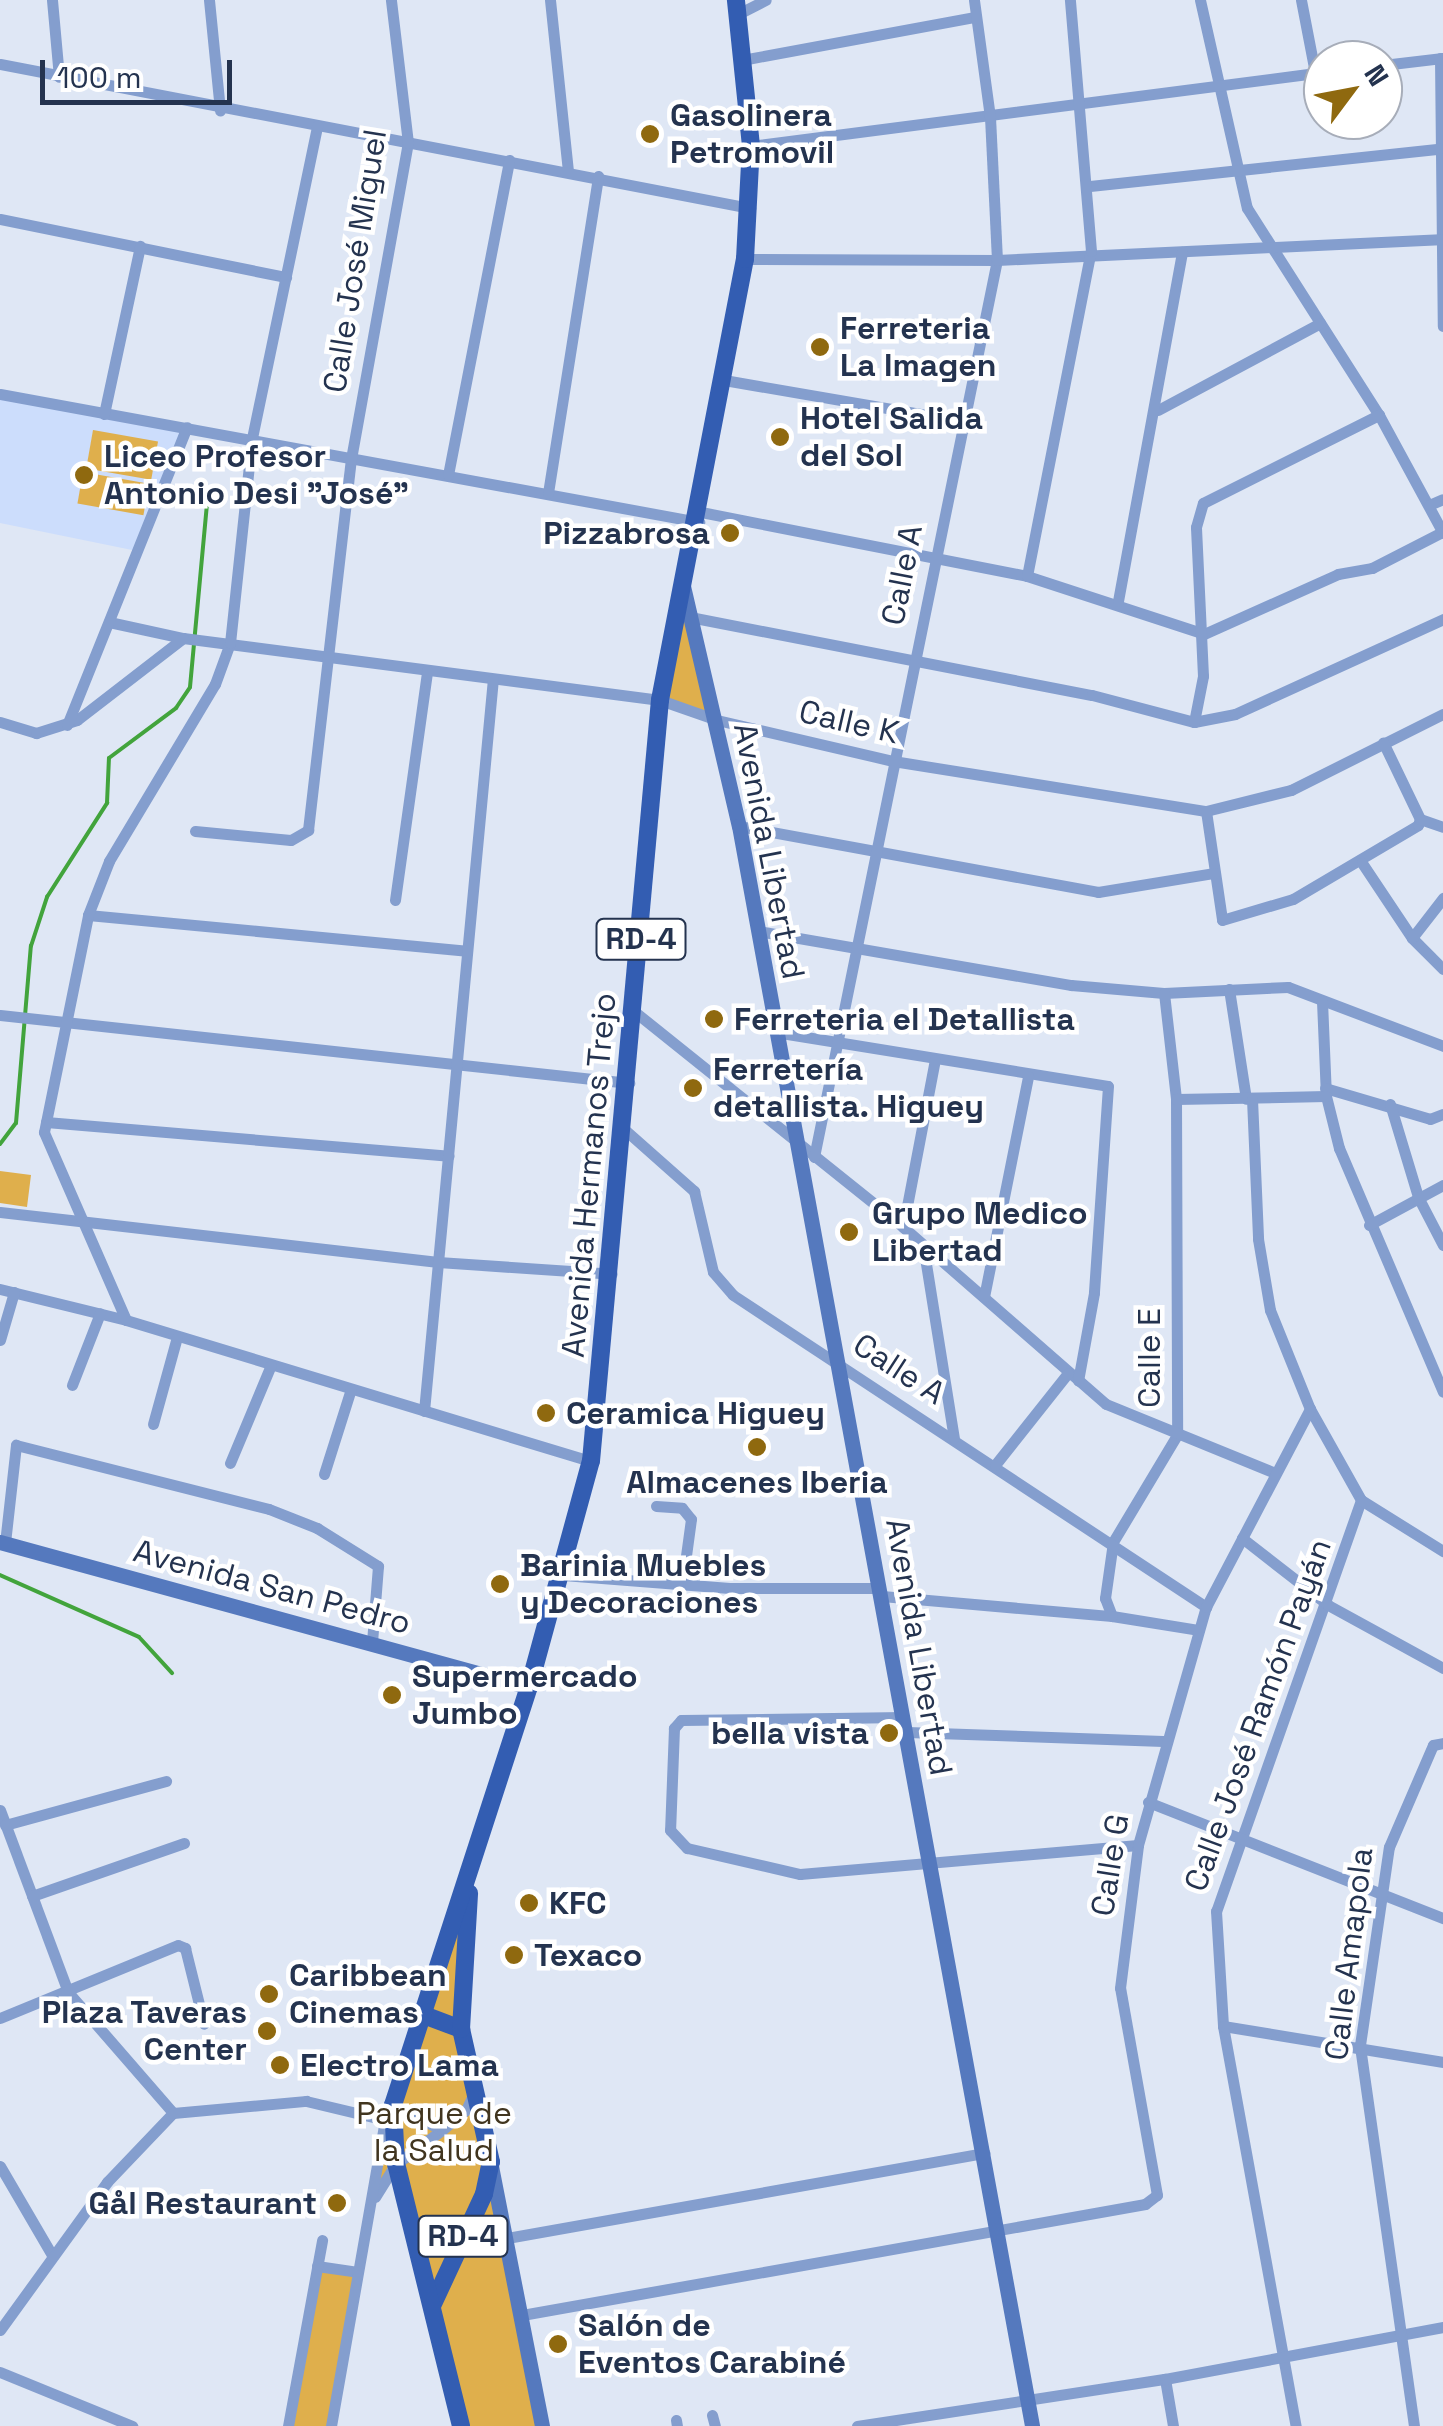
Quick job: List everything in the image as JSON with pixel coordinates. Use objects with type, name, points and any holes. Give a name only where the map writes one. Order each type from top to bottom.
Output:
[{"type":"main road","name":"Avenida Hermanos Trejo","points":[[461,2426],[396,2164],[391,2116],[529,1687],[563,1575],[591,1461],[612,1274],[660,700],[700,517],[745,259],[751,146],[737,7]]},
{"type":"main road","name":"Avenida Hermanos Trejo","points":[[432,2308],[484,2194],[490,2162],[461,2029],[470,1868]]},
{"type":"main road","points":[[421,2014],[461,2029]]},
{"type":"street","points":[[52,0],[59,77]]},
{"type":"street","points":[[210,0],[220,110]]},
{"type":"street","name":"Calle José Miguel","points":[[195,832],[291,840],[308,830],[351,459],[408,144],[391,0]]},
{"type":"street","points":[[550,0],[568,172]]},
{"type":"street","points":[[737,7],[766,0]]},
{"type":"street","name":"Calle A","points":[[814,1158],[841,1042],[932,558],[997,260],[990,117],[974,0]]},
{"type":"street","points":[[1027,576],[1091,251],[1090,186],[1070,0]]},
{"type":"street","points":[[0,394],[1027,576],[1118,601],[1204,634],[1338,574],[1372,568],[1443,532],[1380,415],[1272,248],[1234,171],[1200,0]]},
{"type":"street","points":[[1301,0],[1311,40]]},
{"type":"street","points":[[742,60],[975,17]]},
{"type":"street","points":[[1403,63],[1441,58],[1443,326]]},
{"type":"street","points":[[0,64],[220,110],[598,176],[750,208]]},
{"type":"street","points":[[751,146],[1216,90],[1303,76]]},
{"type":"street","points":[[126,1320],[44,1145],[46,1122],[88,915],[108,861],[215,684],[230,643],[252,438],[316,126]]},
{"type":"street","points":[[1090,186],[1439,148]]},
{"type":"street","points":[[448,475],[509,160]]},
{"type":"street","points":[[548,493],[598,176]]},
{"type":"street","points":[[0,219],[286,277]]},
{"type":"street","points":[[745,259],[997,260],[1091,251],[1182,252],[1440,239]]},
{"type":"street","points":[[104,414],[140,246]]},
{"type":"street","points":[[1118,601],[1158,410],[1182,252]]},
{"type":"street","points":[[1158,410],[1320,323]]},
{"type":"street","points":[[724,380],[962,420]]},
{"type":"street","points":[[1194,722],[1204,634],[1196,527],[1203,502],[1380,415]]},
{"type":"street","points":[[68,724],[187,427]]},
{"type":"street","points":[[1429,505],[1443,499]]},
{"type":"street","name":"Avenida Libertad","points":[[683,586],[694,618],[739,826],[986,2153],[1032,2426]]},
{"type":"street","points":[[694,618],[913,660],[1194,722],[1236,714],[1443,619]]},
{"type":"street","name":"Calle K","points":[[109,622],[187,638],[660,700],[717,720],[893,761],[1206,811],[1291,790],[1443,714]]},
{"type":"street","points":[[0,722],[36,733],[68,724],[187,638]]},
{"type":"street","points":[[395,900],[427,671]]},
{"type":"street","points":[[424,1411],[493,679]]},
{"type":"street","points":[[1384,742],[1420,818],[1443,828]]},
{"type":"street","points":[[1206,811],[1217,914],[1229,921],[1292,900],[1362,863],[1420,818]]},
{"type":"street","points":[[739,826],[1098,892],[1214,874]]},
{"type":"street","points":[[1362,863],[1412,938],[1443,968]]},
{"type":"street","points":[[1412,938],[1443,898]]},
{"type":"street","points":[[88,915],[466,950]]},
{"type":"street","points":[[758,931],[1071,985],[1164,992],[1288,987],[1443,1046]]},
{"type":"street","points":[[1230,989],[1249,1099],[1258,1239],[1270,1310],[1310,1409],[1361,1500],[1443,1551]]},
{"type":"street","name":"Calle E","points":[[1112,1616],[1105,1598],[1113,1542],[1177,1436],[1176,1100],[1164,992]]},
{"type":"street","points":[[1322,1001],[1325,1092],[1369,1225],[1443,1392]]},
{"type":"street","points":[[635,1012],[903,1226],[1106,1404],[1275,1473]]},
{"type":"street","points":[[0,1015],[458,1061],[629,1083]]},
{"type":"street","points":[[775,1032],[1108,1086],[1094,1293],[1073,1377],[995,1464]]},
{"type":"street","points":[[903,1226],[935,1060]]},
{"type":"street","points":[[984,1297],[1028,1076]]},
{"type":"street","points":[[1176,1100],[1325,1092],[1390,1104],[1430,1119],[1443,1114]]},
{"type":"street","points":[[1390,1104],[1418,1197],[1443,1245]]},
{"type":"street","points":[[46,1122],[449,1156]]},
{"type":"street","name":"Calle A","points":[[624,1129],[694,1192],[719,1283],[1206,1607]]},
{"type":"street","points":[[1369,1225],[1443,1185]]},
{"type":"street","points":[[0,1212],[84,1226],[438,1262],[612,1274]]},
{"type":"street","points":[[923,1245],[954,1438]]},
{"type":"street","points":[[0,1289],[126,1320],[591,1461]]},
{"type":"street","points":[[0,1340],[14,1292]]},
{"type":"street","points":[[72,1384],[100,1314]]},
{"type":"street","points":[[153,1424],[177,1337]]},
{"type":"street","points":[[230,1463],[271,1365]]},
{"type":"street","points":[[324,1474],[351,1389]]},
{"type":"street","name":"Calle G","points":[[997,2227],[1144,2204],[1157,2195],[1120,1988],[1138,1845],[1163,1741],[1206,1607],[1310,1409]]},
{"type":"street","points":[[3,1543],[16,1445],[269,1509],[378,1566],[372,1642]]},
{"type":"street","name":"Calle José Ramón Payán","points":[[1296,2426],[1223,2026],[1216,1911],[1328,1605],[1361,1500]]},
{"type":"street","points":[[656,1506],[682,1508],[691,1519],[682,1584]]},
{"type":"street","points":[[1242,1538],[1328,1605],[1443,1668]]},
{"type":"street","name":"Avenida San Pedro","points":[[3,1543],[529,1687]]},
{"type":"street","points":[[563,1575],[881,1592],[1112,1616],[1198,1630]]},
{"type":"street","points":[[1138,1845],[800,1874],[687,1848],[670,1830],[674,1728],[681,1720],[906,1724],[1163,1741]]},
{"type":"street","name":"Calle Amapola","points":[[1414,2426],[1398,2335],[1360,2046],[1399,1812],[1433,1745],[1443,1743]]},
{"type":"street","points":[[5,1824],[166,1782]]},
{"type":"street","points":[[1148,1802],[1443,1918]]},
{"type":"street","points":[[0,1810],[68,1992],[173,2113]]},
{"type":"street","points":[[32,1896],[184,1843]]},
{"type":"street","points":[[0,2018],[178,1945],[185,1948],[204,2024]]},
{"type":"street","points":[[1223,2026],[1443,2062]]},
{"type":"street","points":[[368,2215],[396,2164],[466,2110],[475,2089]]},
{"type":"street","points":[[0,2330],[107,2182],[173,2113],[306,2101],[391,2116],[442,2130]]},
{"type":"street","points":[[331,2426],[368,2215],[391,2116]]},
{"type":"street","points":[[507,2238],[986,2153]]},
{"type":"street","points":[[490,2162],[542,2426]]},
{"type":"street","points":[[0,2166],[52,2256]]},
{"type":"street","points":[[522,2315],[997,2227]]},
{"type":"street","points":[[288,2426],[322,2240]]},
{"type":"street","points":[[318,2266],[358,2272]]},
{"type":"street","points":[[857,2426],[1027,2396],[1165,2380],[1443,2327]]},
{"type":"street","points":[[0,2372],[132,2426]]},
{"type":"street","points":[[1165,2380],[1173,2426]]},
{"type":"shaded area","name":"Liceo Profesor Antonio Desi \"José\"","points":[[0,393],[187,427],[137,551],[0,523]]},
{"type":"green space","points":[[93,430],[158,441],[151,480],[86,468]]},
{"type":"green space","points":[[83,472],[149,484],[143,515],[77,504]]},
{"type":"green space","points":[[683,586],[717,720],[660,700]]},
{"type":"green space","points":[[0,1171],[31,1175],[27,1207],[0,1203]]},
{"type":"green space","name":"Parque de la Salud","points":[[470,1867],[461,2029],[542,2426],[461,2426],[397,2165],[373,2200],[380,2141]]},
{"type":"green space","points":[[318,2264],[358,2272],[328,2426],[287,2426]]},
{"type":"waterway","points":[[0,1144],[16,1123],[31,946],[47,897],[107,803],[109,758],[176,708],[190,687],[208,494]]},
{"type":"waterway","points":[[0,1575],[139,1637],[172,1673]]},
{"type":"place","name":"Gasolinera Petromovil","points":[[650,134]]},
{"type":"place","name":"Ferreteria La Imagen","points":[[820,347]]},
{"type":"place","name":"Hotel Salida del Sol","points":[[780,437]]},
{"type":"place","name":"Liceo Profesor Antonio Desi \"José\"","points":[[84,475]]},
{"type":"place","name":"Pizzabrosa","points":[[730,533]]},
{"type":"place","name":"Ferreteria el Detallista","points":[[714,1019]]},
{"type":"place","name":"Ferretería detallista. Higuey","points":[[693,1088]]},
{"type":"place","name":"Grupo Medico Libertad","points":[[849,1232]]},
{"type":"place","name":"Ceramica Higuey","points":[[546,1413]]},
{"type":"place","name":"Almacenes Iberia","points":[[757,1447]]},
{"type":"place","name":"Barinia Muebles y Decoraciones","points":[[500,1584]]},
{"type":"place","name":"Supermercado Jumbo","points":[[392,1695]]},
{"type":"place","name":"bella vista","points":[[889,1733]]},
{"type":"place","name":"KFC","points":[[529,1903]]},
{"type":"place","name":"Texaco","points":[[514,1955]]},
{"type":"place","name":"Caribbean Cinemas","points":[[269,1994]]},
{"type":"place","name":"Plaza Taveras Center","points":[[267,2031]]},
{"type":"place","name":"Electro Lama","points":[[280,2065]]},
{"type":"place","name":"Gål Restaurant","points":[[337,2203]]},
{"type":"place","name":"Salón de Eventos Carabiné","points":[[558,2344]]}]
